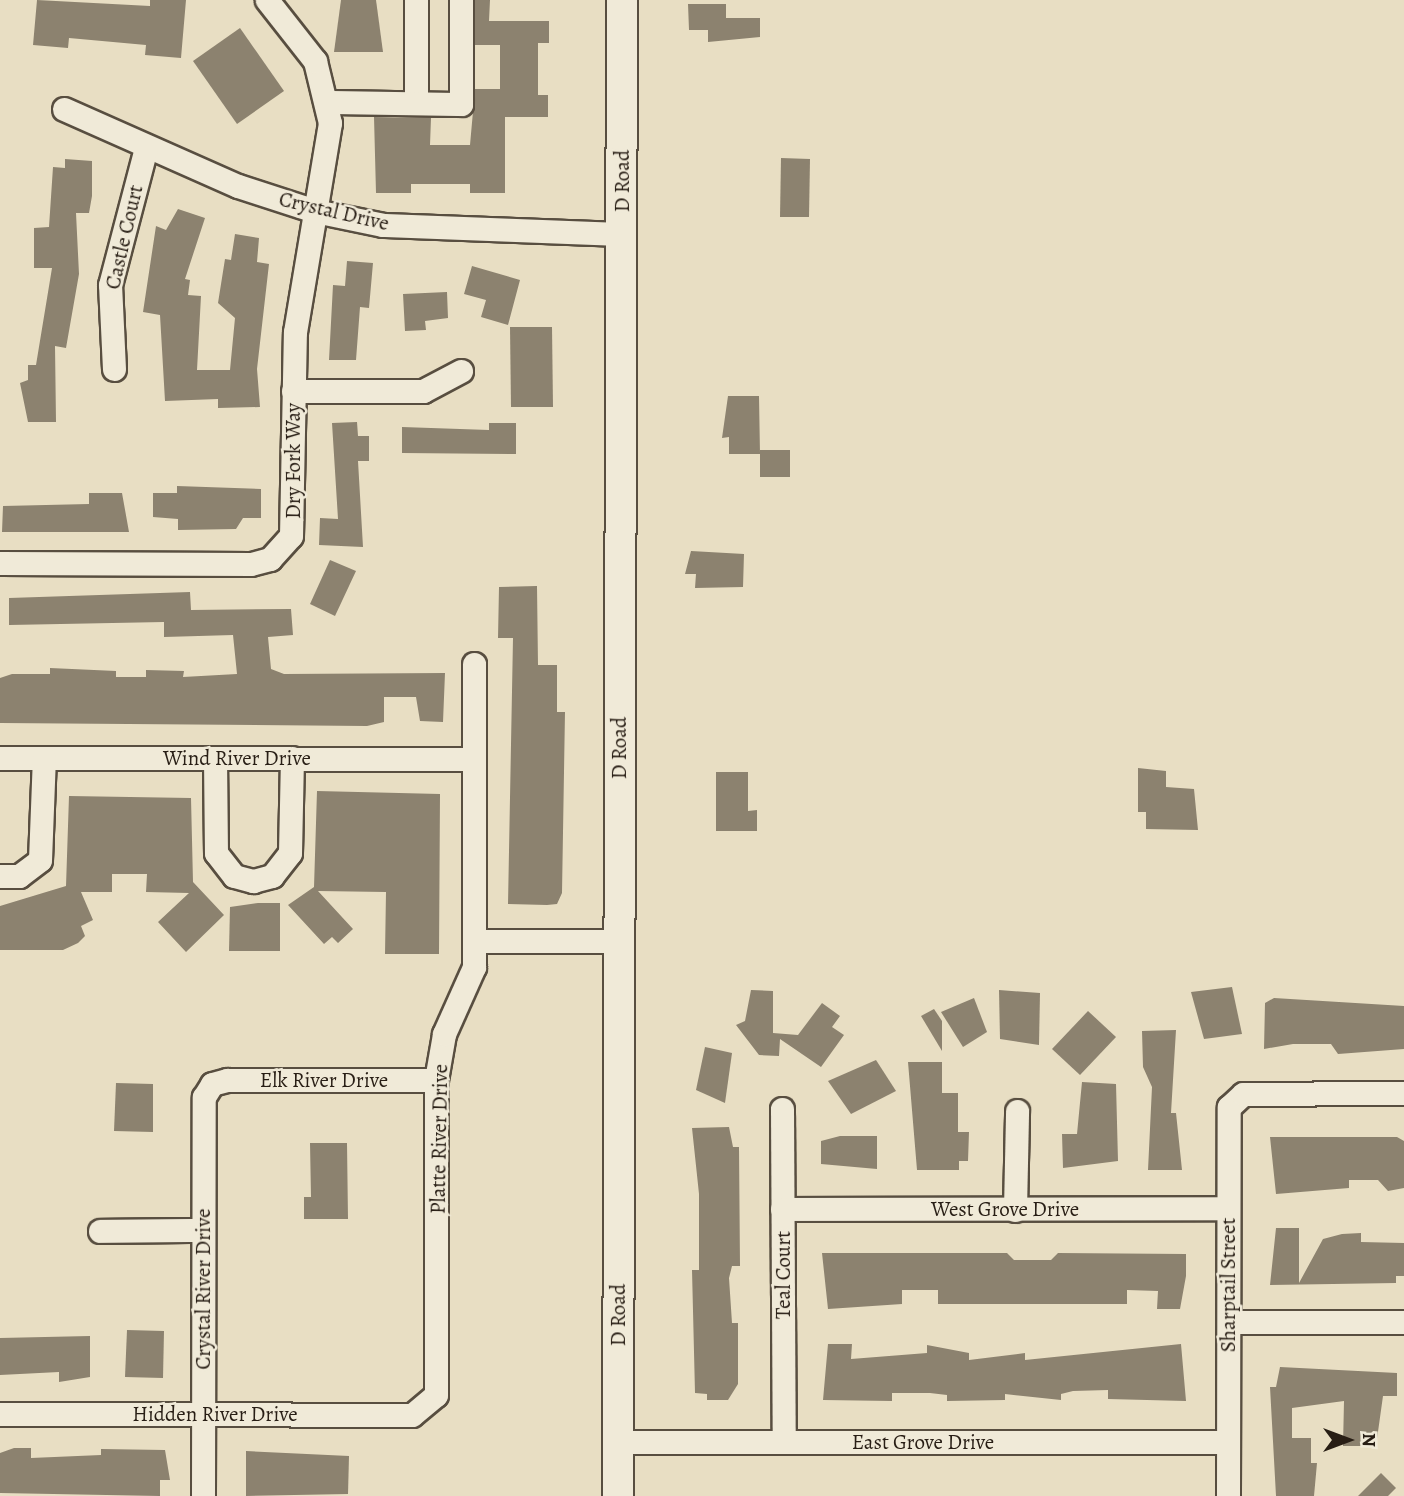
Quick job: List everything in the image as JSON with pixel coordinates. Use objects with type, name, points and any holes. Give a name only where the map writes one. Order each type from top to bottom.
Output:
[{"type":"street","points":[[267,0],[305,43],[328,102],[461,104],[461,0]]},
{"type":"street","points":[[416,0],[416,103]]},
{"type":"street","name":"D Road","points":[[618,1496],[622,0]]},
{"type":"street","name":"Dry Fork Way","points":[[0,563],[270,559],[294,526],[293,391],[300,285],[328,155],[328,102]]},
{"type":"street","name":"Crystal Drive","points":[[64,109],[146,148],[316,211],[396,226],[622,234]]},
{"type":"street","name":"Castle Court","points":[[114,369],[110,285],[146,148]]},
{"type":"street","points":[[293,391],[423,391],[461,371]]},
{"type":"street","name":"Platte River Drive","points":[[428,1408],[438,1378],[436,1080],[444,1034],[474,967],[474,664]]},
{"type":"street","name":"Wind River Drive","points":[[0,758],[474,759]]},
{"type":"street","points":[[0,876],[19,876],[40,860],[44,758]]},
{"type":"street","points":[[215,758],[216,852],[234,876],[253,881],[272,876],[290,852],[292,758]]},
{"type":"street","points":[[474,941],[619,941]]},
{"type":"street","name":"Elk River Drive","points":[[212,1084],[436,1080]]},
{"type":"street","name":"Crystal River Drive","points":[[203,1496],[203,1113],[212,1084]]},
{"type":"street","name":"Sharptail Street","points":[[1228,1496],[1229,1107],[1234,1097],[1255,1094],[1404,1093]]},
{"type":"street","name":"Teal Court","points":[[782,1108],[784,1441]]},
{"type":"street","points":[[1015,1210],[1017,1111]]},
{"type":"street","name":"West Grove Drive","points":[[782,1209],[1227,1208]]},
{"type":"street","points":[[100,1231],[203,1230]]},
{"type":"street","points":[[1229,1322],[1404,1322]]},
{"type":"street","name":"Hidden River Drive","points":[[0,1414],[412,1415],[428,1408]]},
{"type":"street","name":"East Grove Drive","points":[[618,1441],[1227,1441]]},
{"type":"building","points":[[37,0],[150,6],[150,0],[186,0],[181,58],[145,55],[146,45],[69,38],[68,48],[33,45]]},
{"type":"building","points":[[341,0],[376,0],[383,52],[334,52]]},
{"type":"building","points":[[475,0],[490,0],[489,21],[549,21],[549,43],[538,43],[538,95],[548,95],[548,117],[505,117],[505,193],[470,193],[470,184],[411,184],[411,193],[376,193],[374,117],[431,118],[430,145],[470,145],[475,89],[500,89],[500,45],[475,45]]},
{"type":"building","points":[[688,4],[726,4],[726,18],[760,18],[760,37],[708,42],[708,30],[689,30]]},
{"type":"building","points":[[240,28],[284,91],[237,124],[193,61]]},
{"type":"building","points":[[781,158],[810,159],[809,217],[780,217]]},
{"type":"building","points":[[65,159],[92,161],[92,196],[89,213],[76,213],[79,274],[66,348],[55,346],[56,422],[28,422],[20,383],[28,380],[28,365],[36,365],[52,268],[34,268],[34,228],[49,227],[53,167],[65,168]]},
{"type":"building","points":[[178,209],[205,218],[185,279],[190,280],[188,295],[201,296],[197,370],[230,370],[235,318],[218,303],[225,259],[231,260],[235,234],[259,238],[257,262],[269,264],[257,369],[260,407],[218,408],[218,399],[165,401],[160,315],[143,312],[156,226],[166,230]]},
{"type":"building","points":[[347,261],[373,263],[369,308],[360,307],[356,360],[329,360],[333,285],[345,286]]},
{"type":"building","points":[[472,266],[520,280],[508,325],[481,317],[486,300],[464,294]]},
{"type":"building","points":[[447,292],[448,318],[425,321],[426,330],[405,331],[403,294]]},
{"type":"building","points":[[510,327],[552,327],[553,407],[511,407]]},
{"type":"building","points":[[728,396],[759,396],[760,454],[729,454],[729,437],[722,438]]},
{"type":"building","points":[[357,422],[358,436],[369,436],[369,461],[358,461],[363,547],[319,545],[320,518],[338,519],[332,423]]},
{"type":"building","points":[[489,423],[516,423],[516,454],[402,453],[402,427],[489,430]]},
{"type":"building","points":[[760,450],[790,450],[790,477],[760,477]]},
{"type":"building","points":[[177,486],[261,489],[261,518],[243,518],[236,529],[178,530],[178,519],[153,517],[153,493],[177,493]]},
{"type":"building","points":[[89,493],[122,493],[129,532],[2,532],[3,506],[89,504]]},
{"type":"building","points":[[691,551],[744,554],[743,587],[695,588],[696,574],[685,574]]},
{"type":"building","points":[[330,560],[356,571],[335,616],[310,604]]},
{"type":"building","points":[[537,586],[538,665],[557,665],[557,712],[565,712],[562,893],[557,904],[508,904],[513,638],[498,638],[499,587]]},
{"type":"building","points":[[190,592],[191,610],[291,609],[293,635],[268,637],[271,669],[284,674],[445,673],[443,722],[420,721],[416,697],[384,697],[384,722],[367,726],[0,723],[0,678],[12,674],[50,674],[50,668],[116,671],[116,677],[146,677],[146,670],[184,671],[183,677],[237,674],[233,635],[164,637],[164,622],[9,625],[9,598]]},
{"type":"building","points":[[1138,768],[1166,771],[1166,787],[1194,789],[1198,830],[1146,829],[1146,812],[1138,812]]},
{"type":"building","points":[[716,772],[748,772],[748,811],[757,810],[757,831],[716,831]]},
{"type":"building","points":[[317,791],[440,794],[439,954],[385,954],[386,892],[318,891],[353,929],[338,943],[332,937],[324,944],[288,905],[314,887]]},
{"type":"building","points":[[69,796],[191,798],[193,882],[224,915],[186,952],[158,922],[189,893],[146,892],[147,874],[112,874],[112,892],[81,892],[93,920],[81,926],[85,936],[78,943],[63,950],[0,950],[0,906],[66,886]]},
{"type":"building","points":[[280,903],[280,951],[229,951],[230,907]]},
{"type":"building","points":[[1232,987],[1242,1034],[1204,1039],[1191,992]]},
{"type":"building","points":[[751,990],[773,991],[773,1033],[798,1035],[822,1003],[840,1016],[832,1027],[844,1035],[821,1067],[780,1039],[779,1056],[759,1055],[736,1025],[745,1021]]},
{"type":"building","points":[[999,990],[1040,993],[1039,1045],[1000,1039]]},
{"type":"building","points":[[974,998],[987,1032],[963,1047],[941,1012]]},
{"type":"building","points":[[1274,998],[1404,1006],[1404,1049],[1338,1054],[1331,1044],[1293,1044],[1264,1049],[1265,1003]]},
{"type":"building","points":[[934,1009],[942,1021],[942,1051],[921,1016]]},
{"type":"building","points":[[1088,1011],[1116,1037],[1080,1075],[1052,1049]]},
{"type":"building","points":[[1176,1030],[1171,1113],[1176,1113],[1182,1170],[1148,1170],[1152,1087],[1143,1067],[1142,1031]]},
{"type":"building","points":[[705,1047],[732,1053],[725,1103],[696,1090]]},
{"type":"building","points":[[876,1060],[896,1091],[851,1114],[828,1081]]},
{"type":"building","points":[[908,1062],[942,1062],[942,1093],[958,1093],[958,1132],[969,1132],[968,1161],[959,1161],[959,1170],[917,1170]]},
{"type":"building","points":[[1082,1082],[1116,1084],[1118,1161],[1063,1168],[1062,1134],[1077,1134]]},
{"type":"building","points":[[116,1083],[153,1084],[153,1132],[114,1131]]},
{"type":"building","points":[[729,1127],[733,1147],[739,1147],[740,1266],[732,1266],[729,1278],[732,1323],[738,1323],[738,1384],[728,1400],[707,1400],[707,1394],[695,1393],[692,1270],[699,1270],[699,1194],[692,1128]]},
{"type":"building","points":[[840,1136],[877,1136],[877,1169],[821,1164],[821,1141]]},
{"type":"building","points":[[1270,1137],[1397,1137],[1404,1141],[1404,1188],[1388,1191],[1378,1180],[1349,1180],[1349,1188],[1276,1194]]},
{"type":"building","points":[[310,1143],[347,1143],[348,1219],[304,1219],[304,1197],[311,1197]]},
{"type":"building","points":[[1276,1228],[1299,1228],[1299,1283],[1323,1239],[1342,1234],[1361,1233],[1361,1242],[1404,1243],[1404,1276],[1396,1276],[1396,1283],[1270,1285]]},
{"type":"building","points":[[822,1253],[1007,1253],[1014,1260],[1051,1260],[1058,1253],[1186,1254],[1186,1276],[1180,1309],[1157,1309],[1158,1291],[1127,1290],[1127,1304],[938,1304],[938,1290],[902,1290],[902,1304],[828,1309]]},
{"type":"building","points":[[127,1330],[164,1331],[163,1378],[125,1377]]},
{"type":"building","points":[[90,1336],[90,1377],[59,1382],[59,1372],[0,1375],[0,1338]]},
{"type":"building","points":[[828,1344],[852,1344],[851,1359],[927,1353],[927,1345],[969,1353],[969,1360],[1025,1353],[1025,1360],[1181,1344],[1186,1401],[1108,1399],[1108,1390],[1073,1391],[1061,1394],[1061,1400],[1005,1394],[1005,1400],[947,1401],[947,1395],[892,1393],[892,1401],[823,1400]]},
{"type":"building","points":[[1280,1367],[1397,1373],[1397,1396],[1383,1396],[1376,1446],[1343,1446],[1344,1401],[1292,1408],[1292,1438],[1311,1438],[1311,1463],[1317,1463],[1314,1496],[1276,1496],[1270,1387],[1276,1387]]},
{"type":"building","points":[[14,1448],[31,1448],[31,1458],[101,1455],[101,1449],[165,1450],[170,1480],[160,1480],[160,1496],[0,1493],[0,1453]]},
{"type":"building","points":[[246,1451],[349,1456],[348,1494],[246,1496]]},
{"type":"building","points":[[1381,1473],[1396,1488],[1388,1496],[1358,1496]]}]
